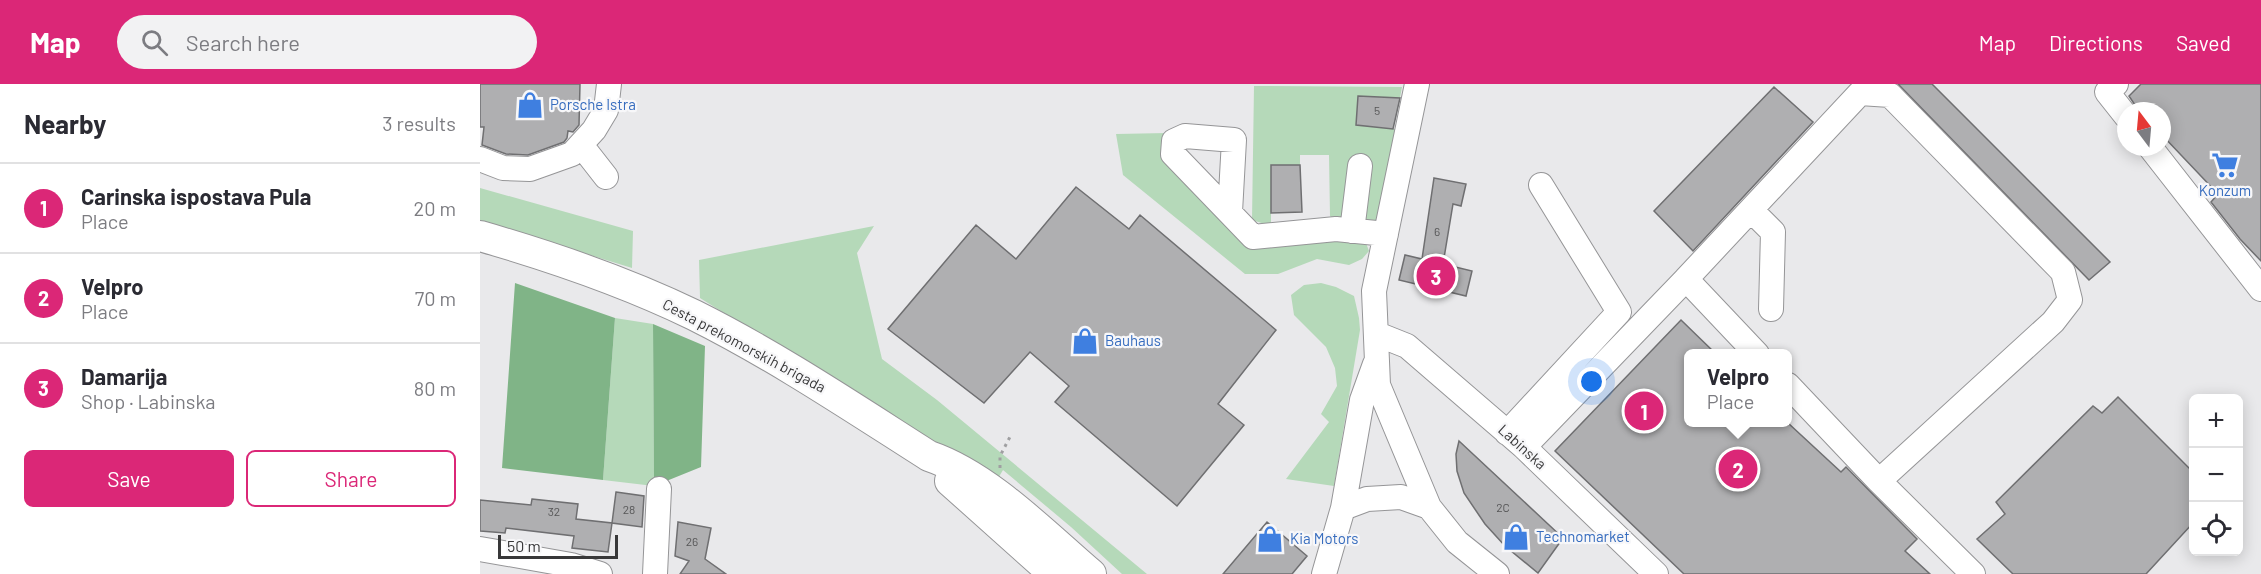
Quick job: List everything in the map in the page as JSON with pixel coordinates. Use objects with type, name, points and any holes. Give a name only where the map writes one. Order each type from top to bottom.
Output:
[{"type":"main road","name":"Cesta prekomorskih brigada","points":[[480,236],[601,274],[694,315],[806,377],[929,456],[949,462],[970,475],[1021,513],[1091,574]]},
{"type":"main road","name":"Cesta prekomorskih brigada","points":[[929,456],[942,473],[962,492],[1054,574]]},
{"type":"street","points":[[480,159],[503,168],[530,169],[572,154],[594,130],[606,110],[609,84]]},
{"type":"street","points":[[1418,84],[1374,291],[1378,385],[1429,507],[1457,542],[1497,574]]},
{"type":"street","points":[[2116,84],[2107,92],[2117,105]]},
{"type":"street","points":[[1515,440],[1686,279],[1860,93],[1890,95],[2063,272],[2070,300],[2053,322],[1879,482]]},
{"type":"street","points":[[581,144],[606,177]]},
{"type":"street","points":[[2157,156],[2261,289]]},
{"type":"street","points":[[1352,231],[1360,166]]},
{"type":"street","points":[[1515,440],[1618,312],[1541,185]]},
{"type":"street","points":[[1750,210],[1773,232],[1771,309]]},
{"type":"street","points":[[1230,212],[1253,237],[1336,229],[1386,234]]},
{"type":"street","points":[[1686,279],[1752,349]]},
{"type":"street","name":"Labinska","points":[[1377,334],[1407,346],[1515,440],[1656,574]]},
{"type":"street","points":[[1324,574],[1344,508],[1362,400],[1377,360]]},
{"type":"street","points":[[1792,389],[1879,482],[1973,574]]},
{"type":"street","points":[[655,574],[659,489]]},
{"type":"street","points":[[1344,508],[1367,499],[1401,497],[1429,507]]},
{"type":"street","points":[[480,549],[571,565],[600,574]]},
{"type":"path","points":[[1001,475],[1000,456],[1011,435]]},
{"type":"green space","points":[[1254,86],[1402,87],[1400,98],[1358,96],[1356,125],[1395,129],[1381,226],[1334,220],[1330,216],[1329,155],[1300,155],[1300,165],[1271,165],[1271,226],[1252,220]]},
{"type":"green space","points":[[1167,133],[1254,245],[1334,235],[1366,243],[1369,251],[1362,259],[1349,265],[1317,259],[1278,274],[1245,274],[1123,175],[1116,134]]},
{"type":"green space","points":[[480,188],[633,231],[632,268],[480,221]]},
{"type":"green space","points":[[874,226],[857,253],[882,359],[937,400],[1147,574],[1122,574],[1071,527],[1003,470],[997,480],[862,400],[700,298],[699,260]]},
{"type":"green space","points":[[515,283],[615,318],[603,480],[502,468]]},
{"type":"green space","points":[[1321,283],[1354,296],[1360,330],[1334,486],[1286,479],[1329,422],[1321,414],[1337,386],[1335,368],[1326,347],[1294,315],[1291,295],[1304,285]]},
{"type":"green space","points":[[615,318],[653,324],[654,486],[603,480]]},
{"type":"green space","points":[[653,324],[705,346],[701,467],[654,486]]},
{"type":"building","name":"Porsche Istra","points":[[480,84],[580,84],[579,125],[573,132],[568,131],[564,142],[528,155],[506,154],[482,145],[484,127],[480,127]]},
{"type":"building","points":[[1898,84],[1932,84],[2110,262],[2089,280]]},
{"type":"building","name":"Konzum","points":[[2141,84],[2261,84],[2261,261],[2211,202],[2218,194],[2171,144],[2171,102],[2133,102],[2129,96]]},
{"type":"building","points":[[1774,87],[1813,122],[1693,251],[1654,211]]},
{"type":"building","points":[[1358,96],[1400,98],[1393,129],[1356,125]]},
{"type":"building","points":[[1271,165],[1300,165],[1302,212],[1271,213]]},
{"type":"building","points":[[1434,178],[1466,184],[1461,206],[1453,204],[1443,264],[1472,271],[1466,296],[1399,280],[1405,255],[1422,259]]},
{"type":"building","name":"Bauhaus","points":[[1076,187],[1129,229],[1140,215],[1276,330],[1218,404],[1244,425],[1177,506],[1055,402],[1069,386],[1030,352],[984,403],[888,329],[976,225],[1016,259]]},
{"type":"building","points":[[1681,320],[1711,349],[1684,349],[1684,427],[1792,427],[1841,472],[1846,467],[1917,539],[1905,551],[1930,574],[1684,574],[1555,451]]},
{"type":"building","points":[[2118,397],[2189,468],[2189,527],[2146,574],[2013,574],[1977,539],[2005,514],[1996,502],[2093,406],[2102,413]]},
{"type":"building","points":[[1459,441],[1563,538],[1538,573],[1505,546],[1485,524],[1464,493],[1457,471],[1456,454]]},
{"type":"building","points":[[616,492],[644,496],[642,527],[612,523]]},
{"type":"building","points":[[532,499],[578,504],[576,519],[612,523],[608,552],[572,548],[574,536],[506,528],[505,533],[480,531],[480,500],[531,505]]},
{"type":"building","points":[[678,522],[711,528],[705,559],[726,574],[680,574],[689,561],[675,556]]},
{"type":"building","name":"Kia Motors","points":[[1267,522],[1307,556],[1292,574],[1223,574]]},
{"type":"place","name":"Porsche Istra","points":[[530,105]]},
{"type":"place","name":"Konzum","points":[[2225,165]]},
{"type":"place","name":"Damarija","points":[[1436,276]]},
{"type":"place","name":"Bauhaus","points":[[1085,341]]},
{"type":"place","name":"Carinska ispostava Pula","points":[[1644,411]]},
{"type":"place","name":"Velpro","points":[[1738,469]]},
{"type":"place","name":"Technomarket","points":[[1516,537]]},
{"type":"place","name":"Kia Motors","points":[[1270,539]]}]
